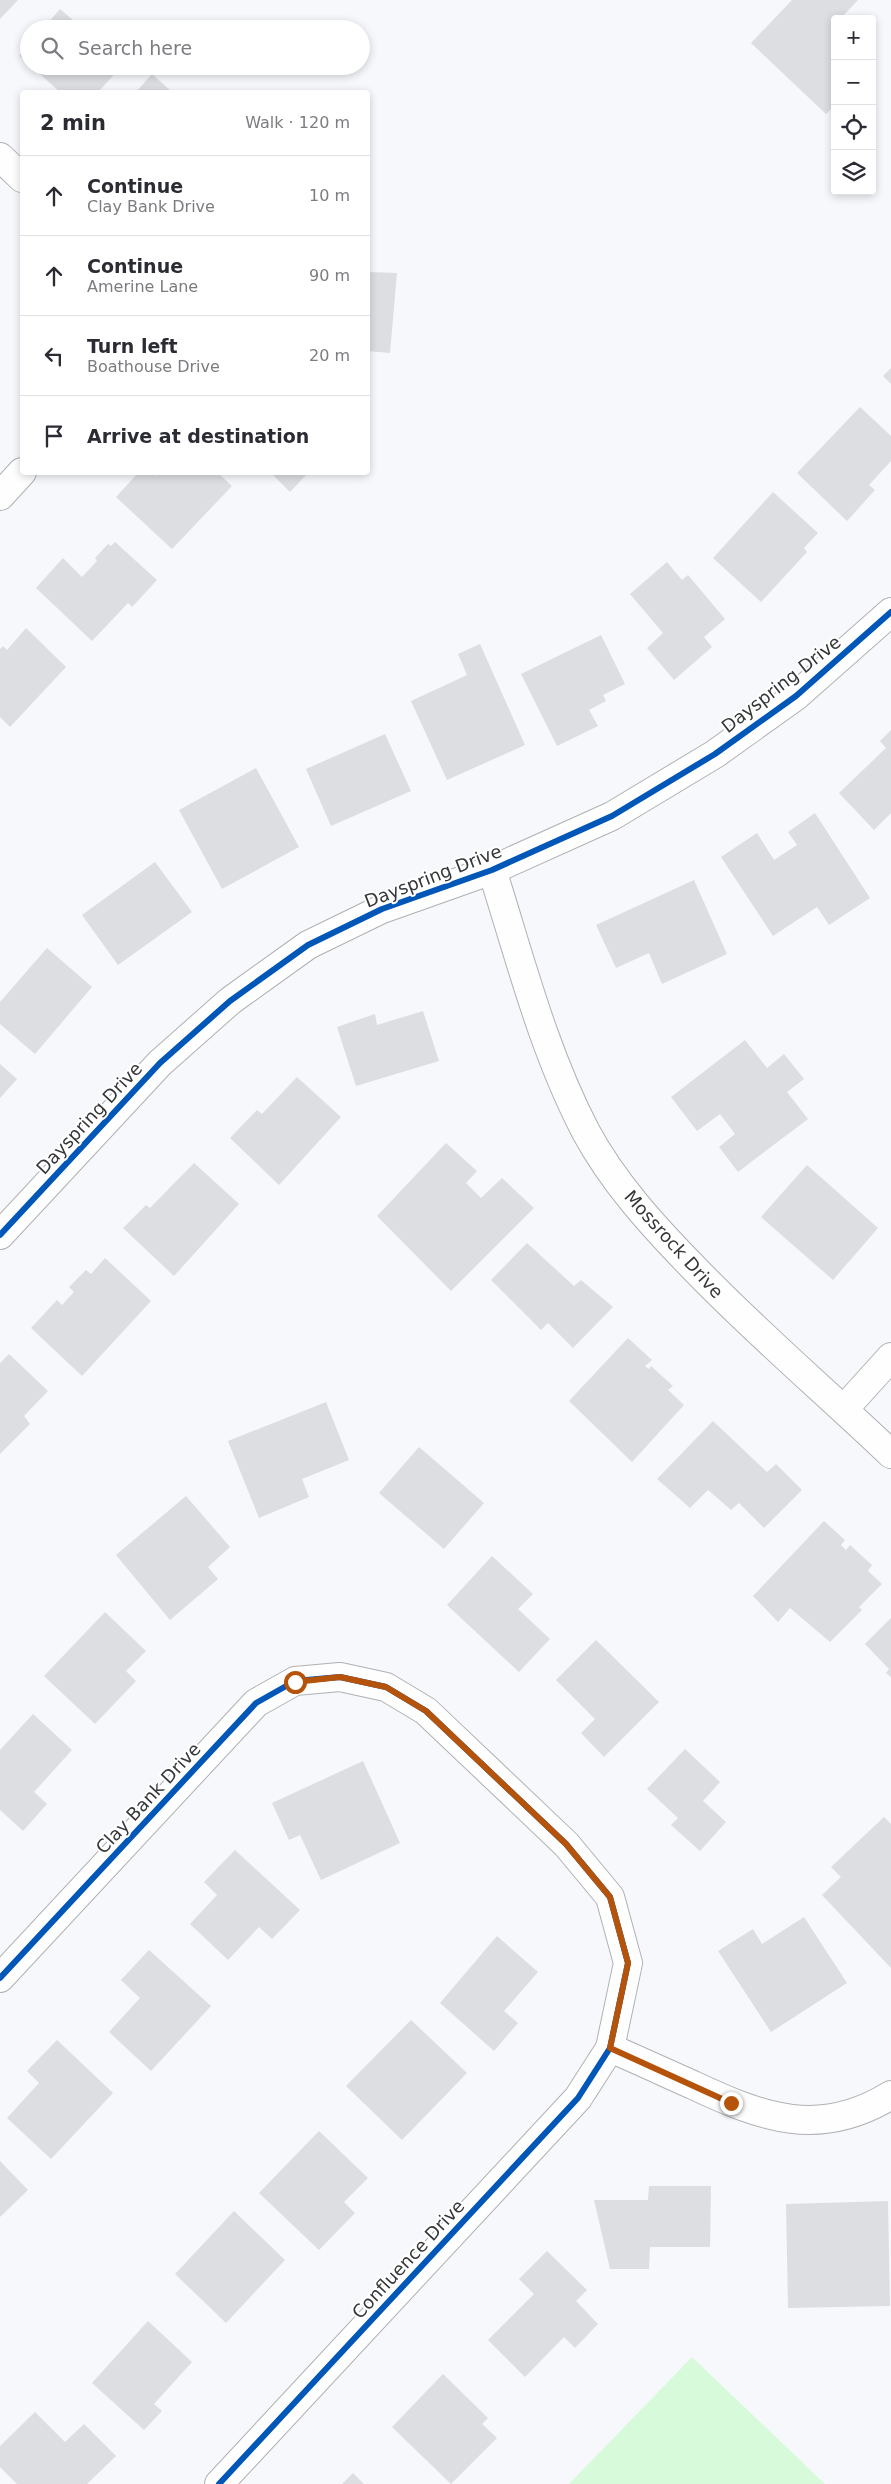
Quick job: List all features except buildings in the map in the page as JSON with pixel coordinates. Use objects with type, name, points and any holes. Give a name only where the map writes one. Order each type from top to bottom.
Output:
[{"type":"street","points":[[0,157],[20,176]]},
{"type":"street","points":[[0,496],[20,474]]},
{"type":"street","name":"Dayspring Drive","points":[[0,1235],[160,1063],[230,1001],[308,945],[382,909],[492,870],[612,816],[715,754],[796,696],[880,624],[891,612]]},
{"type":"street","name":"Mossrock Drive","points":[[492,870],[539,1018],[560,1076],[587,1133],[616,1178],[653,1226],[722,1298],[891,1454]]},
{"type":"street","points":[[844,1409],[891,1357]]},
{"type":"street","name":"Clay Bank Drive","points":[[0,1978],[256,1703],[295,1682],[340,1677],[386,1687],[426,1711],[566,1844],[610,1897],[628,1963],[610,2048]]},
{"type":"street","points":[[610,2048],[731,2103],[764,2115],[801,2121],[837,2118],[873,2106],[891,2095]]},
{"type":"street","name":"Confluence Drive","points":[[219,2484],[578,2098],[610,2048]]},
{"type":"green space","points":[[692,2357],[825,2484],[569,2484]]},
{"type":"cycle path","points":[[0,1235],[160,1063],[230,1001],[308,945],[382,909],[492,870],[612,816],[715,754],[796,696],[891,612]]},
{"type":"cycle path","points":[[0,1978],[256,1703],[295,1681],[340,1677],[386,1687],[426,1711],[566,1844],[610,1897],[628,1963],[610,2048],[578,2098],[219,2484]]},
{"type":"route","points":[[295,1682],[340,1677],[386,1687],[426,1711],[566,1844],[610,1897],[628,1963],[610,2048],[731,2103]]}]
